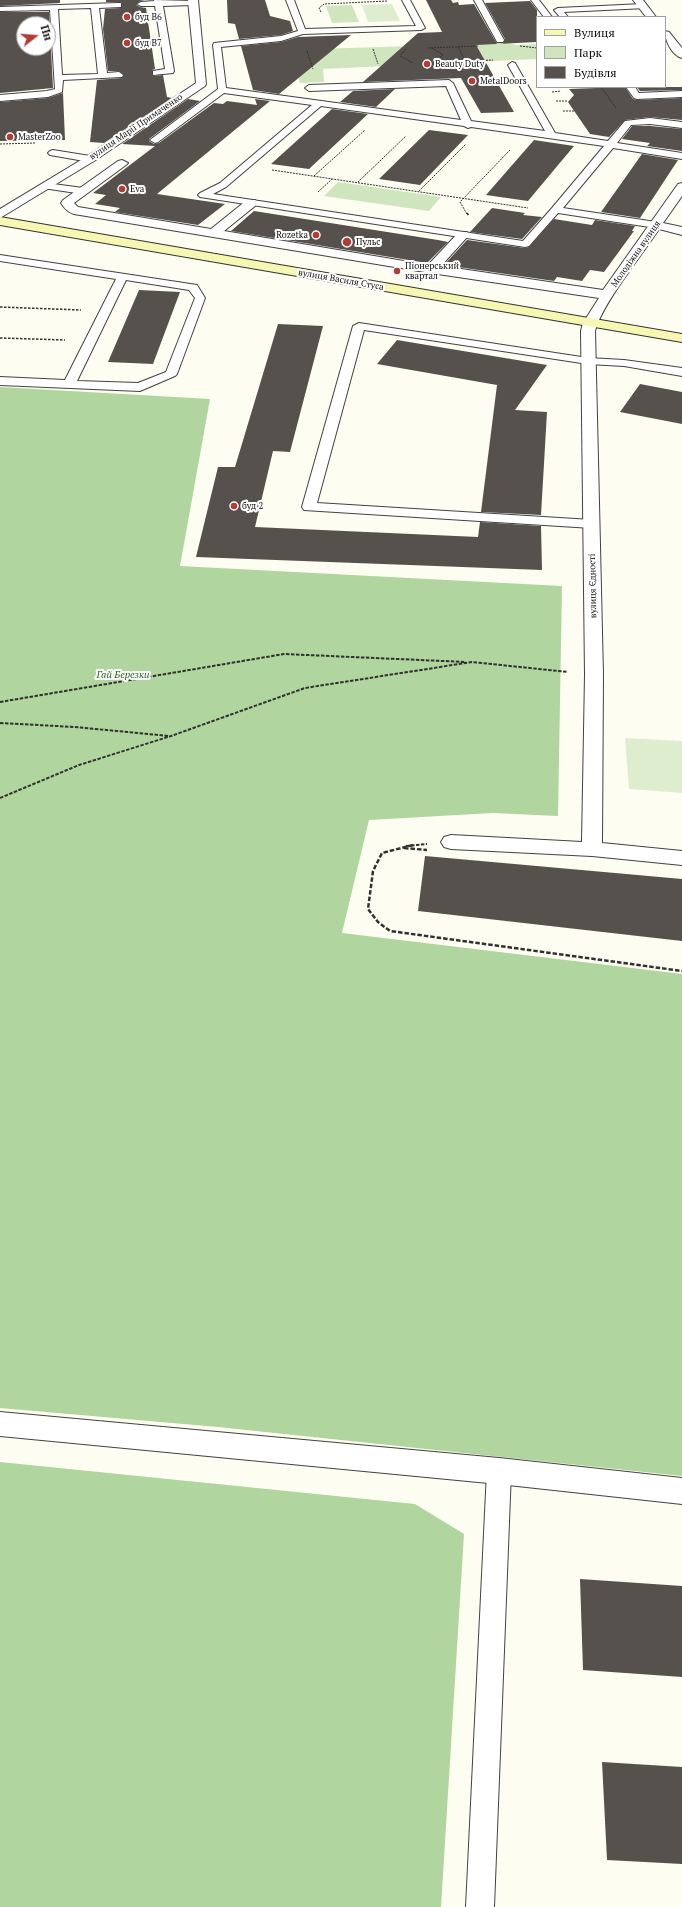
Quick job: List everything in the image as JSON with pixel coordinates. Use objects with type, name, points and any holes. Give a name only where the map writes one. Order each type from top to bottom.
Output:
[{"type":"main road","name":"вулиця Василя Стуса","points":[[0,222],[682,338]]},
{"type":"street","name":"вулиця Марії Примаченко","points":[[0,214],[90,159],[201,84],[193,2]]},
{"type":"street","points":[[640,3],[650,16]]},
{"type":"street","points":[[666,35],[682,55]]},
{"type":"street","points":[[122,163],[67,203],[74,210],[431,269],[607,295]]},
{"type":"street","name":"Молодіжна вулиця","points":[[590,323],[607,295],[682,187]]},
{"type":"street","points":[[214,233],[251,203]]},
{"type":"street","points":[[656,225],[682,231]]},
{"type":"street","points":[[431,269],[463,235]]},
{"type":"street","name":"вулиця Єдності","points":[[590,323],[588,331],[588,361],[594,675],[592,849]]},
{"type":"street","points":[[452,842],[592,849],[682,858]]},
{"type":"street","points":[[0,1424],[499,1471],[682,1491]]},
{"type":"lane","points":[[290,0],[302,32]]},
{"type":"lane","points":[[222,90],[217,45],[229,42],[280,40],[302,32],[422,28],[407,0]]},
{"type":"lane","points":[[478,0],[500,40]]},
{"type":"lane","points":[[535,0],[547,16]]},
{"type":"lane","points":[[156,73],[170,71],[158,2]]},
{"type":"lane","points":[[141,4],[158,2],[193,2]]},
{"type":"lane","points":[[563,16],[558,10],[612,8],[640,3]]},
{"type":"lane","points":[[0,9],[95,7],[98,5],[118,5]]},
{"type":"lane","points":[[95,7],[103,76]]},
{"type":"lane","points":[[0,98],[38,96],[59,90],[51,19],[54,8]]},
{"type":"lane","points":[[612,8],[619,16]]},
{"type":"lane","points":[[512,65],[552,135]]},
{"type":"lane","points":[[58,78],[119,75]]},
{"type":"lane","points":[[309,88],[449,83],[468,124]]},
{"type":"lane","points":[[631,88],[637,96],[682,94]]},
{"type":"lane","points":[[155,140],[222,90],[552,135],[682,156]]},
{"type":"lane","points":[[318,104],[223,185],[212,189],[203,195],[526,244],[628,123],[650,122],[682,125]]},
{"type":"lane","points":[[52,153],[90,159]]},
{"type":"lane","points":[[46,186],[83,191]]},
{"type":"lane","points":[[556,210],[656,225]]},
{"type":"lane","points":[[0,258],[193,287],[200,298],[171,374],[140,387],[0,381]]},
{"type":"lane","points":[[69,384],[122,276]]},
{"type":"lane","points":[[592,524],[309,507],[359,326],[588,361],[624,363],[682,372]]},
{"type":"lane","points":[[480,1907],[499,1471]]},
{"type":"path","points":[[321,13],[319,8],[324,4],[407,0]]},
{"type":"path","points":[[306,46],[314,73]]},
{"type":"path","points":[[458,46],[465,61]]},
{"type":"path","points":[[432,47],[443,55],[433,62]]},
{"type":"path","points":[[407,48],[400,56],[414,63]]},
{"type":"path","points":[[373,49],[378,64]]},
{"type":"path","points":[[602,88],[618,111]]},
{"type":"path","points":[[313,176],[370,126]]},
{"type":"path","points":[[463,235],[470,222],[468,213],[460,202],[527,132]]},
{"type":"path","points":[[357,183],[408,134]]},
{"type":"path","points":[[418,192],[466,143]]},
{"type":"path","points":[[246,166],[531,209]]},
{"type":"path","points":[[0,307],[83,310]]},
{"type":"path","points":[[0,338],[90,341]]},
{"type":"path","points":[[0,702],[284,654],[472,662],[594,675]]},
{"type":"path","points":[[0,798],[79,765],[171,736],[305,688],[472,662]]},
{"type":"path","points":[[0,723],[75,727],[171,736]]},
{"type":"path","points":[[452,842],[408,846],[382,853],[373,871],[368,909],[378,922],[390,931],[682,970]]},
{"type":"green space","points":[[392,4],[400,21],[368,22],[362,5]]},
{"type":"green space","points":[[352,5],[359,22],[332,23],[326,6]]},
{"type":"green space","points":[[287,41],[318,49],[508,43],[517,45],[536,44],[536,59],[323,69],[324,82],[300,83]]},
{"type":"green space","points":[[338,182],[441,197],[429,211],[324,196]]},
{"type":"green space","name":"Гай Березки","points":[[0,387],[210,399],[180,566],[562,586],[558,816],[493,813],[369,820],[342,933],[682,974],[682,1476],[218,1427],[0,1408]]},
{"type":"green space","points":[[625,738],[682,741],[682,793],[629,789]]},
{"type":"green space","points":[[0,1462],[415,1504],[464,1534],[441,1907],[0,1907]]},
{"type":"building","points":[[0,0],[60,0],[60,3],[0,6]]},
{"type":"building","points":[[106,0],[145,0],[140,1],[136,5],[146,8],[155,69],[152,70],[152,75],[163,75],[167,97],[172,98],[104,143],[90,142],[97,80],[122,78],[124,75],[119,71],[108,71],[103,29],[105,9],[121,8],[122,3],[106,2]]},
{"type":"building","points":[[227,0],[265,0],[270,16],[290,21],[293,31],[281,35],[239,39],[235,24],[228,23]]},
{"type":"building","points":[[426,0],[451,0],[453,3],[458,2],[459,5],[474,4],[497,44],[476,45],[514,112],[481,113],[461,78],[363,82],[418,33],[442,32]]},
{"type":"building","points":[[530,1],[537,10],[536,42],[503,44],[505,39],[485,3]]},
{"type":"building","points":[[0,12],[49,12],[49,16],[16,16],[16,56],[51,56],[53,88],[0,93]]},
{"type":"building","points":[[351,35],[279,94],[253,90],[241,46],[281,42],[298,37]]},
{"type":"building","points":[[682,87],[682,90],[640,91],[638,88]]},
{"type":"building","points":[[626,88],[633,99],[637,100],[682,98],[682,120],[650,117],[625,120],[609,137],[590,134],[568,102],[574,95],[569,89]]},
{"type":"building","points":[[395,89],[376,107],[340,102],[353,91]]},
{"type":"building","points":[[63,93],[65,140],[0,141],[0,102],[48,98]]},
{"type":"building","points":[[188,99],[200,101],[149,139],[149,141],[154,144],[159,143],[214,103],[223,104],[227,101],[257,105],[255,99],[270,101],[157,194],[225,204],[198,225],[115,212],[120,208],[95,204],[106,195],[93,193],[155,146],[122,144]]},
{"type":"building","points":[[332,109],[368,114],[309,169],[271,164]]},
{"type":"building","points":[[632,126],[682,129],[682,151],[647,146],[650,143],[622,139]]},
{"type":"building","points":[[429,130],[468,135],[420,185],[379,179]]},
{"type":"building","points":[[534,140],[574,146],[528,201],[486,195]]},
{"type":"building","points":[[642,154],[678,160],[640,218],[601,212]]},
{"type":"building","points":[[492,208],[525,213],[523,215],[542,217],[522,239],[470,232]]},
{"type":"building","points":[[254,211],[448,242],[427,263],[231,231]]},
{"type":"building","points":[[554,219],[592,225],[595,220],[635,226],[632,231],[634,231],[604,272],[590,270],[582,281],[557,277],[554,281],[444,265],[467,240],[525,248],[529,247]]},
{"type":"building","points":[[139,290],[180,292],[153,364],[108,362]]},
{"type":"building","name":"буд 2","points":[[278,324],[323,326],[290,452],[273,451],[255,527],[478,537],[480,522],[541,526],[542,570],[196,557],[218,467],[235,467]]},
{"type":"building","points":[[397,340],[547,365],[515,410],[547,412],[541,515],[481,512],[497,385],[377,364]]},
{"type":"building","points":[[640,384],[682,392],[682,424],[620,412]]},
{"type":"building","points":[[425,856],[682,879],[682,941],[418,911]]},
{"type":"building","points":[[580,1579],[682,1586],[682,1677],[583,1670]]},
{"type":"building","points":[[602,1762],[682,1767],[682,1864],[607,1860]]},
{"type":"place","name":"буд В6","points":[[127,17]]},
{"type":"place","name":"буд В7","points":[[127,43]]},
{"type":"place","name":"Beauty Duty","points":[[427,64]]},
{"type":"place","name":"MetalDoors","points":[[472,81]]},
{"type":"place","name":"MasterZoo","points":[[10,137]]},
{"type":"place","name":"Eva","points":[[122,189]]},
{"type":"place","name":"Rozetka","points":[[316,235]]},
{"type":"place","name":"Пульс","points":[[347,242]]},
{"type":"place","name":"Піонерський квартал","points":[[397,271]]},
{"type":"place","name":"буд 2","points":[[234,506]]}]
